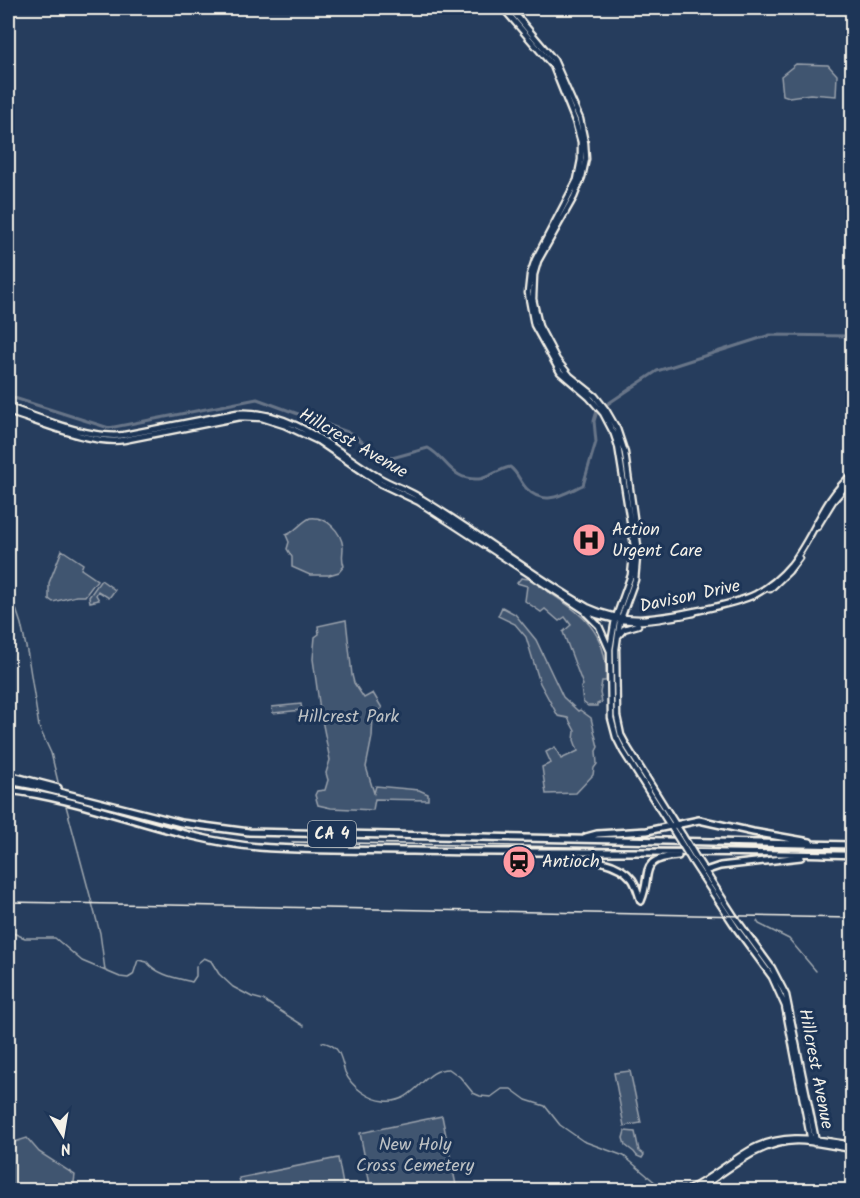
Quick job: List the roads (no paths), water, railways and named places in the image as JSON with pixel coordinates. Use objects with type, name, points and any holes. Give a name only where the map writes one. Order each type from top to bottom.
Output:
[{"type":"highway","points":[[8,775],[50,786],[69,795]]},
{"type":"highway","name":"CA 4","points":[[8,781],[181,823],[249,832],[852,845]]},
{"type":"highway","name":"CA 4","points":[[8,791],[31,793],[178,833],[234,844],[283,848],[526,853],[852,855]]},
{"type":"highway","points":[[576,839],[597,834],[647,831],[699,820],[820,845]]},
{"type":"highway","points":[[526,853],[619,867],[631,878],[641,901],[647,871],[658,860],[721,853]]},
{"type":"highway","points":[[705,871],[720,866],[751,862],[838,855]]},
{"type":"main road","points":[[503,8],[553,66],[579,132],[582,151],[577,180],[535,260],[528,293],[534,325],[555,365],[599,405]]},
{"type":"main road","points":[[510,8],[554,60],[580,119],[585,143],[585,167],[578,189],[538,261],[533,289],[534,309],[539,326],[557,360],[570,376],[589,391],[604,411],[617,429],[625,453],[638,546],[635,580],[618,619]]},
{"type":"main road","name":"Hillcrest Avenue","points":[[8,410],[91,438],[109,441],[238,417],[262,418],[284,425],[318,441],[372,478],[415,500],[582,609],[618,619]]},
{"type":"main road","name":"Hillcrest Avenue","points":[[8,410],[110,436],[237,413],[253,412],[272,416],[324,440],[379,478],[415,494],[581,604],[618,619]]},
{"type":"main road","name":"Davison Drive","points":[[618,619],[650,618],[733,602],[754,595],[768,586],[791,565],[833,495],[852,477]]},
{"type":"main road","name":"Davison Drive","points":[[618,619],[647,622],[734,605],[750,600],[769,589],[795,565],[833,501],[852,477]]},
{"type":"main road","points":[[438,515],[454,520]]},
{"type":"main road","points":[[582,609],[599,626],[610,654]]},
{"type":"main road","name":"Hillcrest Avenue","points":[[618,619],[617,714],[621,735],[732,922],[778,987],[785,1006],[813,1140]]},
{"type":"main road","name":"Hillcrest Avenue","points":[[618,619],[610,654],[611,713],[616,737],[673,825]]},
{"type":"main road","points":[[617,640],[624,629],[647,622]]},
{"type":"main road","name":"Hillcrest Avenue","points":[[694,860],[705,871],[772,968],[786,995],[813,1140]]},
{"type":"main road","points":[[688,1191],[747,1151],[785,1138],[852,1147]]},
{"type":"main road","points":[[697,1191],[757,1151],[784,1142],[813,1140]]},
{"type":"waterway","points":[[8,396],[109,428],[257,399],[353,434],[374,452],[392,458],[428,448],[456,473],[470,479],[483,478],[510,467],[527,489],[547,498],[561,495],[583,485],[596,442],[594,421],[597,411],[657,371],[770,335],[852,336]]},
{"type":"waterway","points":[[8,596],[21,624],[39,727],[51,753],[59,786]]},
{"type":"waterway","points":[[65,802],[100,933],[105,970]]},
{"type":"waterway","points":[[757,921],[789,939],[816,971]]},
{"type":"waterway","points":[[8,931],[25,938],[55,938],[82,961],[120,977],[128,978],[133,975],[138,960],[147,962],[156,970],[167,975],[192,982],[196,976],[196,966]]},
{"type":"waterway","points":[[198,963],[204,958],[211,961],[219,974],[233,987],[263,1000],[304,1026]]},
{"type":"waterway","points":[[322,1042],[336,1049],[348,1078],[362,1092],[373,1098],[385,1101],[404,1097],[432,1074],[449,1069],[460,1077],[473,1093],[491,1097],[502,1089],[511,1089],[526,1100],[545,1106],[560,1125],[583,1141],[624,1156],[657,1184],[686,1188]]},
{"type":"tram line","points":[[292,842],[852,852]]},
{"type":"railway","points":[[8,902],[852,918]]},
{"type":"place","name":"Action Urgent Care","points":[[589,540]]},
{"type":"place","name":"Antioch","points":[[519,862]]},
{"type":"park label","name":"Hillcrest Park","points":[[348,717]]},
{"type":"park label","name":"New Holy Cross Cemetery","points":[[415,1155]]}]
